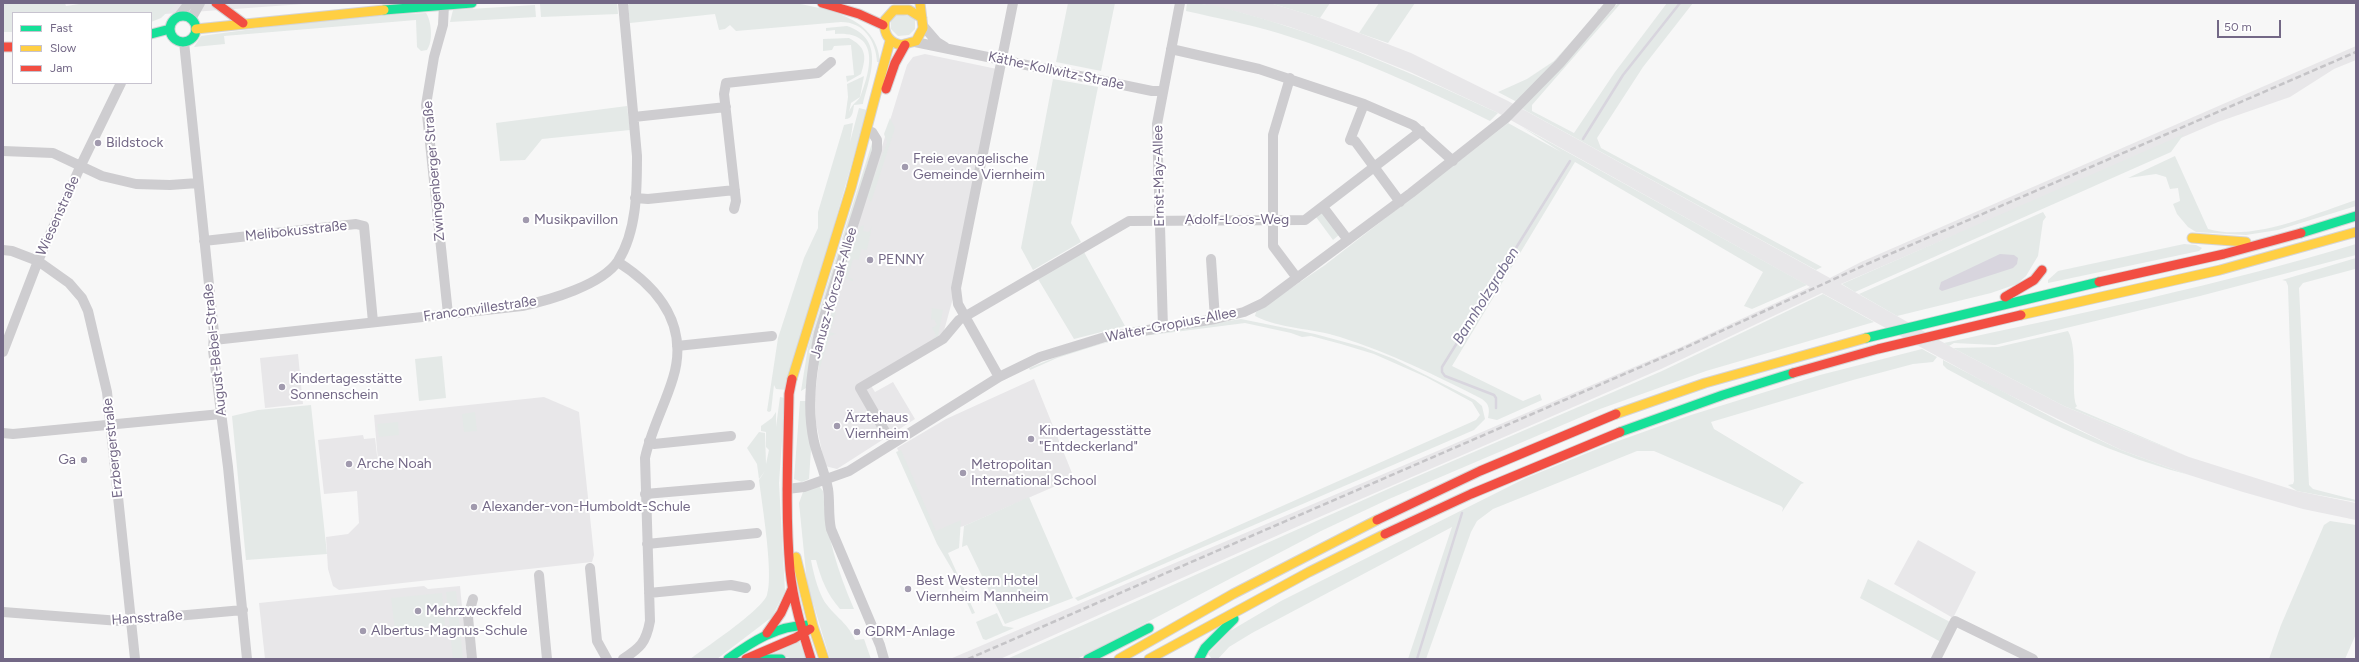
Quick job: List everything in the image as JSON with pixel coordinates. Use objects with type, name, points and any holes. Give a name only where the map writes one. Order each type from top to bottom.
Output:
[{"type":"main road","points":[[216,3],[243,23]]},
{"type":"main road","points":[[196,29],[243,23],[444,4],[472,3]]},
{"type":"main road","points":[[822,3],[859,14],[883,25]]},
{"type":"main road","points":[[848,3],[886,14]]},
{"type":"main road","points":[[851,188],[890,41],[883,25],[886,14],[892,8],[902,3],[913,7],[923,22]]},
{"type":"main road","points":[[812,659],[802,630],[792,589],[786,489],[789,394],[804,336],[851,188],[872,132],[895,63],[910,44],[921,36],[923,22],[920,3]]},
{"type":"main road","points":[[859,14],[876,35],[885,62]]},
{"type":"main road","points":[[179,16],[191,19],[196,29],[193,38],[184,42],[173,37],[170,29],[172,21],[179,16]]},
{"type":"main road","points":[[152,34],[170,29]]},
{"type":"main road","points":[[890,41],[910,44]]},
{"type":"main road","points":[[1119,659],[1256,580],[1448,484],[1488,466],[1590,425],[1702,384],[1796,355],[1991,306],[2275,241],[2356,216]]},
{"type":"main road","points":[[1149,659],[1266,593],[1352,549],[1533,465],[1595,440],[1708,399],[1884,347],[2248,264],[2356,232]]},
{"type":"main road","points":[[2192,238],[2218,241],[2275,241]]},
{"type":"main road","points":[[1991,306],[2034,280],[2042,270]]},
{"type":"main road","points":[[788,516],[813,626],[824,659]]},
{"type":"main road","points":[[1192,606],[1256,580]]},
{"type":"main road","points":[[728,659],[766,633],[781,613],[792,589]]},
{"type":"main road","points":[[1199,659],[1205,648],[1222,630],[1266,593]]},
{"type":"main road","points":[[1088,659],[1158,623]]},
{"type":"main road","points":[[746,659],[802,630],[813,626]]},
{"type":"main road","points":[[766,633],[802,630]]},
{"type":"main road","points":[[756,659],[781,659]]},
{"type":"street","points":[[179,16],[189,3]]},
{"type":"street","points":[[191,19],[200,3]]},
{"type":"street","points":[[623,3],[637,156],[635,198],[630,230],[618,262],[661,298],[672,322],[677,346],[673,378],[649,441],[645,458],[646,544],[650,621],[647,636],[638,650],[623,659]]},
{"type":"street","points":[[999,377],[958,304],[956,288],[1013,3]]},
{"type":"street","name":"Ernst-May-Allee","points":[[1163,328],[1157,124],[1180,3]]},
{"type":"street","name":"Walter-Gropius-Allee","points":[[786,489],[813,484],[849,472],[999,377],[1026,363],[1075,345],[1130,332],[1215,320],[1244,312],[1262,303],[1400,202],[1453,161],[1511,112],[1560,63],[1611,3]]},
{"type":"street","name":"Zwingenberger Straße","points":[[444,4],[443,25],[434,57],[426,105],[448,314]]},
{"type":"street","name":"Käthe-Kollwitz-Straße","points":[[923,22],[937,42],[949,49]]},
{"type":"street","name":"August-Bebel-Straße","points":[[184,42],[247,659]]},
{"type":"street","name":"Käthe-Kollwitz-Straße","points":[[910,44],[949,49],[1152,91],[1163,91]]},
{"type":"street","points":[[1171,49],[1213,58],[1290,78],[1364,104],[1404,121],[1421,131],[1453,161]]},
{"type":"street","points":[[734,209],[735,190],[726,107],[726,83],[818,73],[832,62]]},
{"type":"street","points":[[1290,78],[1273,135],[1273,246],[1297,278]]},
{"type":"street","name":"Wiesenstraße","points":[[3,352],[38,261],[81,165],[121,84]]},
{"type":"street","points":[[1364,104],[1350,140],[1354,141],[1400,202]]},
{"type":"street","points":[[634,117],[726,107]]},
{"type":"street","name":"Adolf-Loos-Weg","points":[[887,435],[860,388],[943,339],[959,320],[965,316],[1129,221],[1305,220],[1375,168],[1421,131]]},
{"type":"street","name":"Janusz-Korczak-Allee","points":[[872,132],[877,140],[877,150],[819,333],[810,396],[811,423],[828,490],[828,513],[836,545],[880,645],[884,659]]},
{"type":"street","points":[[3,151],[44,152],[81,165],[102,176],[136,184],[170,185],[198,183]]},
{"type":"street","points":[[635,198],[648,199],[735,190]]},
{"type":"street","points":[[1323,207],[1348,240]]},
{"type":"street","name":"Melibokusstraße","points":[[204,241],[360,225],[365,230],[374,322]]},
{"type":"street","name":"Erzbergerstraße","points":[[3,250],[12,251],[38,261],[69,283],[82,298],[88,311],[102,366],[110,425],[135,659]]},
{"type":"street","points":[[1211,259],[1215,320]]},
{"type":"street","name":"Franconvillestraße","points":[[214,340],[522,306],[551,298],[597,279],[618,262]]},
{"type":"street","points":[[677,346],[772,336]]},
{"type":"street","points":[[3,433],[14,434],[221,414]]},
{"type":"street","points":[[649,441],[654,444],[731,436]]},
{"type":"street","points":[[645,494],[750,485]]},
{"type":"street","points":[[646,544],[757,533]]},
{"type":"street","points":[[590,568],[597,641],[607,659]]},
{"type":"street","points":[[539,575],[547,659]]},
{"type":"street","points":[[649,593],[731,585],[746,588]]},
{"type":"street","points":[[472,659],[468,617],[473,599]]},
{"type":"street","name":"Hansstraße","points":[[3,612],[120,621],[243,610]]},
{"type":"street","points":[[1936,659],[1955,621],[2033,659]]},
{"type":"shaded area","points":[[3,3],[65,3],[66,6],[86,3],[177,3],[161,18],[152,22],[152,12],[12,12],[12,32],[3,32]]},
{"type":"shaded area","points":[[164,3],[317,3],[165,14]]},
{"type":"shaded area","points":[[617,3],[618,14],[541,17],[540,4]]},
{"type":"shaded area","points":[[630,3],[795,3],[823,9],[850,19],[871,35],[877,47],[880,62],[877,62],[874,47],[867,34],[856,25],[849,23],[841,22],[736,31],[730,25],[725,29],[719,30],[715,14],[630,23],[628,5]]},
{"type":"shaded area","points":[[1068,3],[1115,3],[1101,71],[1056,62]]},
{"type":"shaded area","points":[[1187,3],[1197,3],[1228,9],[1297,29],[1413,75],[1498,113],[1490,121],[1412,84],[1332,51],[1278,33],[1186,11]]},
{"type":"shaded area","points":[[1197,3],[1270,3],[1320,18],[1411,53],[1508,101],[1830,278],[1861,262],[2356,46],[2356,60],[2334,69],[2290,97],[2218,122],[1841,284],[1953,348],[2064,406],[2189,457],[2297,491],[2356,503],[2356,520],[2303,509],[2243,492],[2186,474],[2121,450],[1997,389],[1822,293],[1661,369],[1301,525],[1000,659],[950,659],[1681,347],[1810,287],[1498,113],[1410,72],[1355,50],[1290,27],[1238,12]]},
{"type":"shaded area","points":[[1270,3],[1330,3],[1320,18]]},
{"type":"shaded area","points":[[1379,3],[1415,3],[1388,43],[1359,33]]},
{"type":"shaded area","points":[[1618,3],[1621,3],[1532,105],[1532,111],[1574,133],[1615,72],[1667,3],[1693,3],[1643,67],[1597,138],[1601,148],[1822,267],[1816,270],[1521,108],[1555,74]]},
{"type":"shaded area","points":[[535,5],[536,17],[450,22],[453,10]]},
{"type":"shaded area","points":[[1598,8],[1600,11],[1599,14],[1517,102],[1498,92],[1527,79],[1554,61],[1597,13]]},
{"type":"shaded area","points":[[426,13],[430,21],[431,37],[427,50],[421,51],[417,47],[416,20],[224,36],[225,44],[194,47],[201,36],[335,18]]},
{"type":"shaded area","points":[[896,13],[915,18],[915,29],[909,35],[898,36],[891,29],[891,19]]},
{"type":"shaded area","points":[[847,26],[859,32],[867,40],[871,49],[871,70],[863,104],[854,105],[853,112],[848,119],[845,119],[848,97],[847,84],[864,76],[860,97],[868,73],[869,52],[865,44],[859,38],[849,35],[835,34],[835,30],[826,31],[826,28]],"holes":[[[860,97],[852,106],[849,112],[851,103]]]},
{"type":"shaded area","points":[[849,38],[855,41],[862,49],[864,53],[864,62],[861,74],[847,82],[846,76],[854,75],[851,45],[834,46],[832,50],[823,51],[823,39]]},
{"type":"shaded area","points":[[925,54],[997,69],[953,298],[942,338],[868,381],[875,392],[893,382],[915,419],[837,469],[825,466],[816,423],[815,395],[821,346],[907,65],[913,57]]},
{"type":"shaded area","points":[[1053,79],[1098,87],[1071,223],[1081,242],[1033,270],[1021,248]]},
{"type":"shaded area","points":[[627,106],[630,130],[542,139],[525,160],[500,161],[496,123]]},
{"type":"shaded area","points":[[859,108],[867,110],[787,390],[776,389],[774,385],[771,411],[769,412],[767,411],[778,338],[804,258],[818,228],[818,212],[844,125],[853,123],[850,142]]},
{"type":"shaded area","points":[[890,118],[895,128],[871,202],[867,196],[887,142],[884,134]]},
{"type":"shaded area","points":[[1508,123],[1561,152],[1522,127],[1807,285],[1752,309],[1744,306],[1763,272],[1575,162],[1452,366],[1523,401],[1540,394],[1542,400],[1497,420],[1488,418],[1488,407],[1482,399],[1412,365],[1359,343],[1340,337],[1275,324],[1255,316],[1256,312],[1325,265]]},
{"type":"shaded area","points":[[2184,134],[2171,152],[1855,292],[1842,284]]},
{"type":"shaded area","points":[[872,143],[874,143],[812,348],[806,388],[801,391],[808,347]]},
{"type":"shaded area","points":[[2175,156],[2208,229],[2226,232],[2244,232],[2283,225],[2356,200],[2356,206],[2278,230],[2246,235],[2196,232],[2188,227],[2177,214],[2173,204],[2180,201],[2178,188],[2170,189],[2166,177],[2156,174],[2128,178]]},
{"type":"shaded area","points":[[1322,212],[1339,235],[1333,240],[1316,217]]},
{"type":"shaded area","points":[[2043,212],[2046,217],[2043,221],[2038,256],[2026,276],[2017,284],[1991,293],[1897,316],[1859,294]]},
{"type":"shaded area","points":[[864,225],[863,231],[869,232],[872,226],[867,250],[861,249],[859,260],[853,259],[848,277],[853,279],[853,281],[846,279],[843,274],[859,227]]},
{"type":"shaded area","points":[[2184,244],[2196,245],[2202,248],[2199,251],[2048,283],[2048,280],[2058,271]]},
{"type":"shaded area","points":[[2356,244],[2356,255],[2200,296],[1995,345],[1954,343],[1949,346],[1944,343],[2254,273]]},
{"type":"shaded area","points":[[1084,252],[1125,326],[1074,339],[1038,279]]},
{"type":"shaded area","points":[[2000,254],[2014,255],[2018,258],[2017,264],[2013,268],[1942,291],[1939,289],[1941,282]]},
{"type":"shaded area","points":[[2356,258],[2355,269],[2303,283],[2299,288],[2309,485],[2313,489],[2356,500],[2356,502],[2297,491],[2288,485],[2293,484],[2294,481],[2288,286],[2286,281],[2282,280]]},
{"type":"shaded area","points":[[1823,294],[1874,322],[1706,371],[1600,409],[1389,499],[1321,531],[1077,659],[1007,659],[1397,485],[1662,371]]},
{"type":"shaded area","points":[[932,308],[943,310],[938,336],[932,340],[936,335],[932,328],[937,325],[934,319],[931,320]]},
{"type":"shaded area","points":[[832,312],[836,312],[830,332],[836,334],[830,336],[820,367],[818,365],[821,349]]},
{"type":"shaded area","points":[[1241,319],[1315,334],[1363,347],[1394,359],[1475,400],[1482,406],[1485,419],[1474,430],[1078,601],[1075,598],[1476,420],[1480,415],[1472,402],[1426,377],[1374,354],[1311,336],[1302,337],[1291,333],[1245,323],[1128,338],[1101,344],[1057,358],[1030,370],[1029,368],[1074,350],[1128,337]]},
{"type":"shaded area","points":[[2068,331],[2073,349],[2074,393],[2077,406],[2075,408],[2189,457],[2064,406],[1953,348],[1998,347]]},
{"type":"shaded area","points":[[1922,349],[1937,357],[1933,362],[1913,364],[1853,380],[1711,422],[1714,429],[1804,483],[1801,484],[1782,512],[1783,508],[1781,506],[1654,451],[1637,451],[1493,509],[1477,521],[1471,532],[1426,659],[1408,659],[1452,527],[1252,633],[1229,647],[1218,659],[1212,659],[1208,654],[1230,631],[1281,601],[1526,478],[1607,445],[1691,415],[1820,375]]},
{"type":"shaded area","name":"Kindertagesstätte Sonnenschein","points":[[298,354],[303,404],[265,408],[260,358]]},
{"type":"shaded area","points":[[442,356],[446,398],[419,401],[415,359]]},
{"type":"shaded area","points":[[1943,360],[2057,420],[2121,450],[2186,474],[2154,465],[2124,454],[2064,429],[1947,369],[1943,365]]},
{"type":"shaded area","name":"Metropolitan International School","points":[[1034,379],[1074,478],[964,526],[935,533],[897,448],[946,419]]},
{"type":"shaded area","name":"Alexander-von-Humboldt-Schule","points":[[544,397],[579,412],[594,555],[592,562],[339,590],[333,586],[328,569],[326,537],[348,534],[359,523],[357,491],[324,494],[318,440],[363,435],[364,439],[375,438],[379,472],[374,415]]},
{"type":"shaded area","points":[[780,397],[785,398],[779,483],[785,591],[772,617],[717,659],[690,659],[720,638],[755,610],[763,602],[767,595],[769,585],[768,556],[759,480],[765,471],[759,479],[757,464],[747,448],[759,432],[765,433],[766,464],[769,450],[766,447],[766,432],[761,431],[761,426],[772,418],[776,412],[776,427]]},
{"type":"shaded area","points":[[800,401],[806,401],[811,449],[809,479],[802,482],[794,479]]},
{"type":"shaded area","points":[[311,405],[327,554],[246,560],[232,416],[258,410]]},
{"type":"shaded area","points":[[475,412],[477,431],[464,432],[462,414]]},
{"type":"shaded area","points":[[398,422],[399,435],[379,437],[377,424]]},
{"type":"shaded area","points":[[901,450],[936,531],[961,520],[959,548],[948,553],[975,613],[972,614],[953,571],[937,544],[896,452]]},
{"type":"shaded area","points":[[819,486],[823,491],[824,507],[833,551],[842,580],[854,609],[840,609],[831,598],[825,586],[816,560],[811,560],[816,580],[823,599],[852,633],[855,640],[864,639],[871,659],[830,659],[807,583],[799,503],[803,492]]},
{"type":"shaded area","points":[[1029,497],[1073,598],[1005,624],[967,545],[962,547],[964,526]]},
{"type":"shaded area","points":[[2330,521],[2356,525],[2356,634],[2345,659],[2269,659],[2281,625],[2324,525]]},
{"type":"shaded area","points":[[1918,540],[1976,572],[1953,618],[1894,584]]},
{"type":"shaded area","points":[[1868,579],[1950,622],[1941,642],[1860,598]]},
{"type":"shaded area","name":"Albertus-Magnus-Schule","points":[[424,586],[428,589],[460,586],[467,659],[265,659],[259,603]]},
{"type":"shaded area","points":[[456,591],[463,659],[453,659],[446,592]]},
{"type":"shaded area","name":"Mehrzweckfeld","points":[[442,593],[445,625],[395,630],[391,598]]},
{"type":"shaded area","points":[[997,613],[1003,626],[1014,628],[986,640],[983,639],[976,622]]},
{"type":"shaded area","points":[[799,641],[806,659],[794,659],[773,654]]},
{"type":"waterway","name":"Bannholzgraben","points":[[1583,139],[1623,75],[1680,3]]},
{"type":"waterway","name":"Bannholzgraben","points":[[1496,408],[1496,398],[1494,395],[1445,376],[1442,372],[1442,367],[1570,161]]},
{"type":"waterway","name":"Bannholzgraben","points":[[1417,659],[1462,513]]},
{"type":"railway","points":[[968,659],[1682,349],[1867,264],[2356,52]]},
{"type":"traffic: fast","points":[[384,10],[472,3]]},
{"type":"traffic: fast","points":[[183,16],[192,20],[196,29],[192,38],[183,42],[174,38],[170,29],[174,20],[183,16]]},
{"type":"traffic: fast","points":[[152,34],[170,29]]},
{"type":"traffic: fast","points":[[2301,233],[2356,216]]},
{"type":"traffic: fast","points":[[1866,338],[2099,282]]},
{"type":"traffic: fast","points":[[1620,432],[1723,395],[1793,373]]},
{"type":"traffic: fast","points":[[1199,659],[1205,648],[1234,619]]},
{"type":"traffic: fast","points":[[728,659],[747,646],[775,631],[808,625]]},
{"type":"traffic: fast","points":[[1088,659],[1149,628]]},
{"type":"traffic: fast","points":[[756,659],[781,659]]},
{"type":"traffic: slow","points":[[920,3],[923,28],[916,41],[901,45],[896,44],[887,36],[885,20],[894,10],[909,10],[922,18]]},
{"type":"traffic: slow","points":[[196,29],[384,10]]},
{"type":"traffic: slow","points":[[792,379],[851,188],[890,41]]},
{"type":"traffic: slow","points":[[2021,315],[2220,270],[2356,232]]},
{"type":"traffic: slow","points":[[2192,238],[2246,242]]},
{"type":"traffic: slow","points":[[1616,414],[1705,383],[1866,338]]},
{"type":"traffic: slow","points":[[1119,659],[1233,594],[1377,520]]},
{"type":"traffic: slow","points":[[1149,659],[1309,572],[1385,534]]},
{"type":"traffic: slow","points":[[796,557],[813,626],[824,659]]},
{"type":"traffic: jam","points":[[216,3],[243,23]]},
{"type":"traffic: jam","points":[[822,3],[859,14],[883,25]]},
{"type":"traffic: jam","points":[[886,89],[895,63],[905,45]]},
{"type":"traffic: jam","points":[[3,47],[12,47]]},
{"type":"traffic: jam","points":[[2099,282],[2224,254],[2301,233]]},
{"type":"traffic: jam","points":[[2005,297],[2034,280],[2042,270]]},
{"type":"traffic: jam","points":[[1793,373],[1878,349],[2021,315]]},
{"type":"traffic: jam","points":[[792,379],[789,394],[787,504],[788,548],[793,593],[811,659]]},
{"type":"traffic: jam","points":[[1377,520],[1480,471],[1616,414]]},
{"type":"traffic: jam","points":[[1385,534],[1471,494],[1620,432]]},
{"type":"traffic: jam","points":[[767,633],[781,613],[792,589]]},
{"type":"traffic: jam","points":[[746,659],[795,638],[810,629]]},
{"type":"place","name":"Bildstock","points":[[98,143]]},
{"type":"place","name":"Freie evangelische Gemeinde Viernheim","points":[[905,167]]},
{"type":"place","name":"Musikpavillon","points":[[526,220]]},
{"type":"place","name":"PENNY","points":[[870,260]]},
{"type":"place","name":"Kindertagesstätte Sonnenschein","points":[[282,387]]},
{"type":"place","name":"Ärztehaus Viernheim","points":[[837,426]]},
{"type":"place","name":"Kindertagesstätte \"Entdeckerland\"","points":[[1031,439]]},
{"type":"place","name":"Ga","points":[[84,460]]},
{"type":"place","name":"Arche Noah","points":[[349,464]]},
{"type":"place","name":"Metropolitan International School","points":[[963,473]]},
{"type":"place","name":"Alexander-von-Humboldt-Schule","points":[[474,507]]},
{"type":"place","name":"Best Western Hotel Viernheim Mannheim","points":[[908,589]]},
{"type":"place","name":"Mehrzweckfeld","points":[[418,611]]},
{"type":"place","name":"Albertus-Magnus-Schule","points":[[363,631]]},
{"type":"place","name":"GDRM-Anlage","points":[[857,632]]}]
